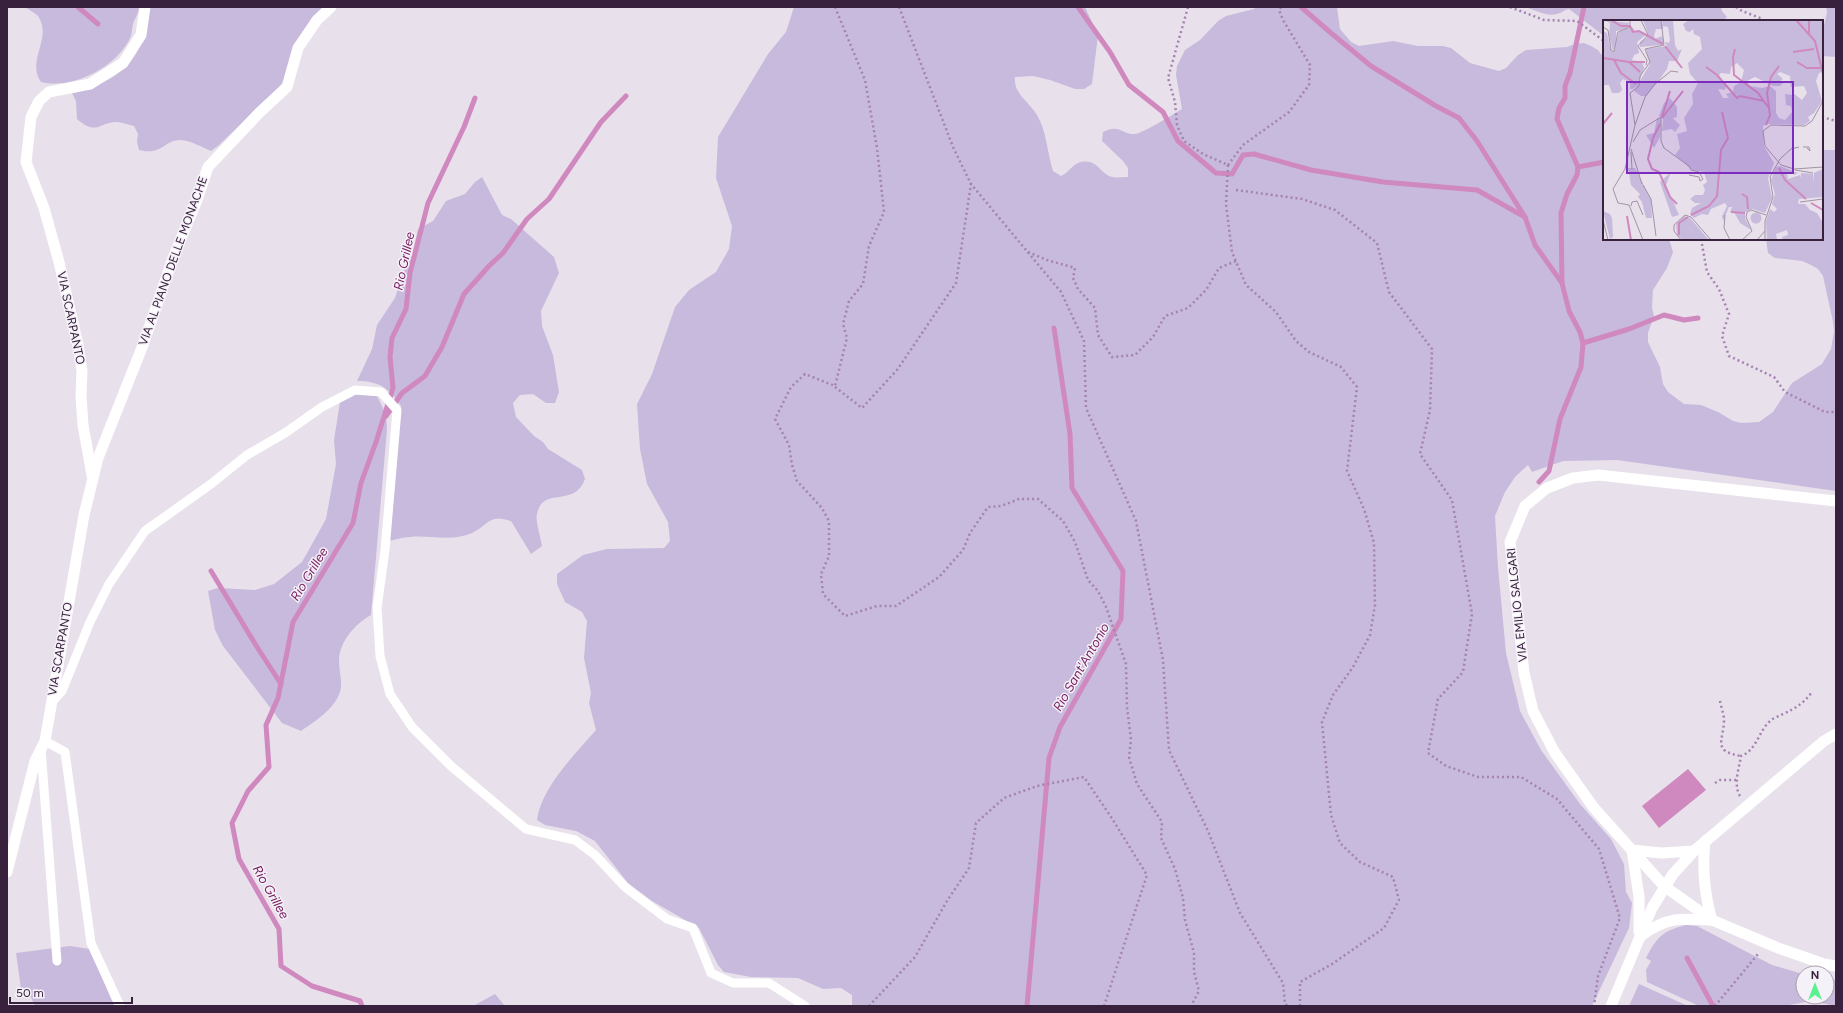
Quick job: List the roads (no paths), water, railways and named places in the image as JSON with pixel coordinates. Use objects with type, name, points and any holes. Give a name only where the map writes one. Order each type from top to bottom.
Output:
[{"type":"street","name":"VIA SCARPANTO","points":[[7,872],[35,761],[43,745],[84,516],[92,482],[83,425],[81,396],[82,371],[78,346],[59,262],[44,208],[26,162],[31,117],[39,101],[49,92],[90,84],[123,63],[141,35],[145,7]]},
{"type":"street","name":"VIA AL PIANO DELLE MONACHE","points":[[92,482],[98,458],[143,345],[173,258],[197,200],[208,167],[259,113],[287,87],[298,48],[317,20],[331,7]]},
{"type":"street","name":"VIA EMILIO SALGARI","points":[[1712,920],[1664,886],[1594,808],[1555,753],[1533,711],[1524,673],[1510,542],[1525,506],[1548,488],[1573,478],[1598,475],[1836,501]]},
{"type":"street","points":[[1611,1006],[1639,937],[1664,886],[1694,851],[1705,841],[1824,741],[1836,734]]},
{"type":"street","points":[[1705,841],[1703,876],[1705,897],[1712,920]]},
{"type":"street","points":[[1639,937],[1639,897],[1632,850],[1660,853],[1694,851]]},
{"type":"street","points":[[1639,937],[1655,925],[1670,920],[1712,920],[1766,943],[1824,964],[1836,966]]},
{"type":"lane","points":[[50,704],[62,691],[90,622],[109,584],[145,531],[211,484],[247,455],[285,433],[322,407],[355,390],[381,392],[397,410],[385,550],[377,608],[380,656],[390,694],[412,727],[451,766],[526,829],[575,840],[595,855],[625,887],[667,919],[693,928],[711,973],[732,983],[769,983],[805,1006]]},
{"type":"lane","points":[[57,961],[43,745],[65,752],[91,943],[120,1006]]},
{"type":"waterway","points":[[78,7],[98,24]]},
{"type":"waterway","points":[[1078,7],[1110,52],[1129,85],[1163,112],[1178,141],[1216,173],[1232,174],[1243,155],[1254,154],[1311,170],[1383,182],[1477,190],[1525,217]]},
{"type":"waterway","points":[[1301,7],[1371,66],[1436,106],[1459,118],[1477,141],[1525,217],[1535,245],[1562,283]]},
{"type":"waterway","points":[[1539,482],[1549,471],[1560,419],[1581,367],[1583,343],[1580,332],[1569,311],[1562,283],[1561,213],[1567,194],[1577,175],[1578,167],[1557,119],[1559,108],[1565,98],[1565,86],[1570,73],[1584,7]]},
{"type":"waterway","points":[[386,416],[402,393],[425,376],[442,347],[464,294],[503,253],[527,219],[549,199],[601,122],[626,96]]},
{"type":"waterway","name":"Rio Grillee","points":[[362,1006],[360,1001],[312,986],[281,966],[279,929],[239,859],[232,823],[248,791],[269,767],[266,725],[278,698],[293,622],[353,523],[361,483],[393,388],[390,357],[392,338],[406,309],[410,273],[428,203],[464,127],[475,98]]},
{"type":"waterway","points":[[1578,167],[1603,162]]},
{"type":"waterway","points":[[1583,343],[1629,329],[1664,315],[1684,320],[1698,318]]},
{"type":"waterway","name":"Rio Sant'Antonio","points":[[1027,1006],[1049,758],[1060,727],[1121,619],[1123,571],[1072,488],[1070,434],[1054,328]]},
{"type":"waterway","points":[[211,571],[281,684]]},
{"type":"waterway","points":[[1687,958],[1713,1006]]}]
